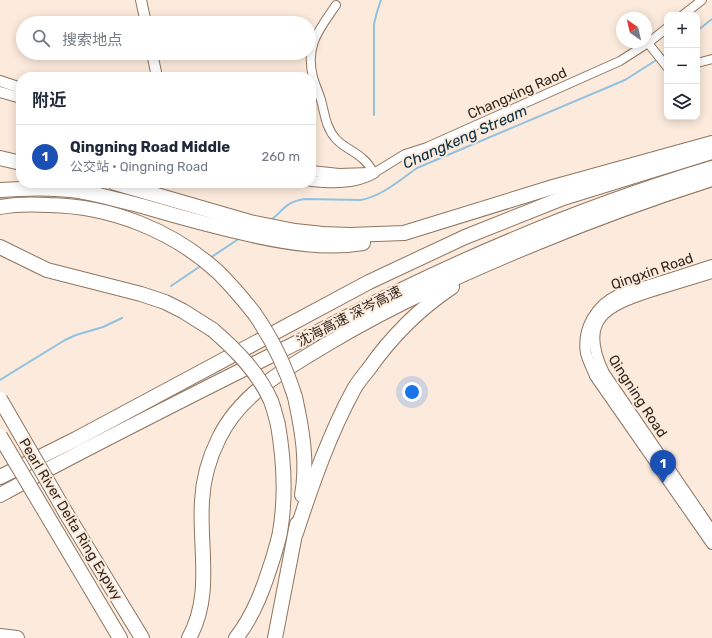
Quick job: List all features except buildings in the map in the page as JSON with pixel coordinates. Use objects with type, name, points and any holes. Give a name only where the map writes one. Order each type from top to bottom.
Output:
[{"type":"highway","points":[[0,190],[48,188],[79,191],[261,237],[306,244],[336,246],[361,243],[404,233],[553,187],[712,143]]},
{"type":"highway","name":"沈海高速 深岑高速","points":[[0,477],[76,439],[369,282],[466,237],[563,198],[712,152]]},
{"type":"highway","points":[[0,158],[16,162]]},
{"type":"highway","name":"沈海高速 深岑高速","points":[[0,495],[84,450],[375,303],[466,260],[601,205],[671,180],[712,168]]},
{"type":"highway","points":[[189,638],[199,612],[203,593],[204,562],[202,502],[207,470],[220,437],[242,406],[255,393],[289,368],[358,326],[450,280],[563,232],[663,195],[712,179]]},
{"type":"highway","points":[[132,188],[250,222],[275,227],[323,234],[350,235],[404,233]]},
{"type":"highway","points":[[0,207],[31,204],[57,205],[94,210],[124,218],[154,229],[198,256],[218,272],[237,291],[267,332],[288,374],[295,397],[302,430],[304,458],[304,485],[275,638]]},
{"type":"highway","points":[[0,247],[47,270],[153,297],[183,311],[213,330],[231,345],[260,380],[271,401],[278,425],[283,456],[283,493],[280,532],[264,589],[243,629],[236,638]]},
{"type":"highway","points":[[296,533],[315,476],[336,424],[355,388],[379,354],[420,311],[471,274],[502,257]]},
{"type":"highway","name":"Pearl River Delta Ring Expwy","points":[[0,399],[66,513],[142,638]]},
{"type":"highway","name":"Pearl River Delta Ring Expwy","points":[[0,436],[120,638]]},
{"type":"highway","points":[[0,636],[18,638]]},
{"type":"street","points":[[141,0],[144,16]]},
{"type":"street","points":[[687,12],[702,0]]},
{"type":"street","points":[[316,35],[336,5]]},
{"type":"street","name":"Changxing Raod","points":[[652,40],[664,30]]},
{"type":"street","name":"Changxing Raod","points":[[374,173],[405,154],[428,147],[620,61],[640,48]]},
{"type":"street","points":[[652,48],[664,63]]},
{"type":"street","points":[[700,62],[712,59]]},
{"type":"street","points":[[153,60],[156,72]]},
{"type":"street","points":[[312,60],[313,72]]},
{"type":"street","points":[[0,81],[16,86]]},
{"type":"street","points":[[316,86],[329,131],[337,141],[368,163],[374,173]]},
{"type":"street","points":[[0,92],[16,97]]},
{"type":"street","points":[[316,172],[339,174],[374,173]]},
{"type":"street","points":[[316,181],[346,183],[359,180],[374,173]]},
{"type":"street","name":"Qingxin Road","points":[[592,328],[596,312],[618,295],[712,265]]},
{"type":"street","name":"Qingxin Road","points":[[592,328],[612,307],[621,302],[712,273]]},
{"type":"street","name":"Qingning Road","points":[[592,328],[597,359],[604,373],[712,531]]},
{"type":"street","name":"Qingning Road","points":[[592,328],[585,344],[588,359],[595,376],[712,544]]},
{"type":"waterway","points":[[374,115],[374,24],[381,0]]},
{"type":"waterway","name":"Changkeng Stream","points":[[700,29],[712,19]]},
{"type":"waterway","name":"Changkeng Stream","points":[[271,220],[286,206],[298,200],[361,200],[369,198],[390,187],[417,168],[625,80],[658,59]]},
{"type":"waterway","name":"Changkeng Stream","points":[[210,258],[240,238]]},
{"type":"waterway","name":"Changkeng Stream","points":[[171,286],[202,265]]},
{"type":"waterway","name":"Changkeng Stream","points":[[0,380],[65,340],[103,327],[122,318]]},
{"type":"place","name":"Qingning Road Middle","points":[[663,483]]}]
